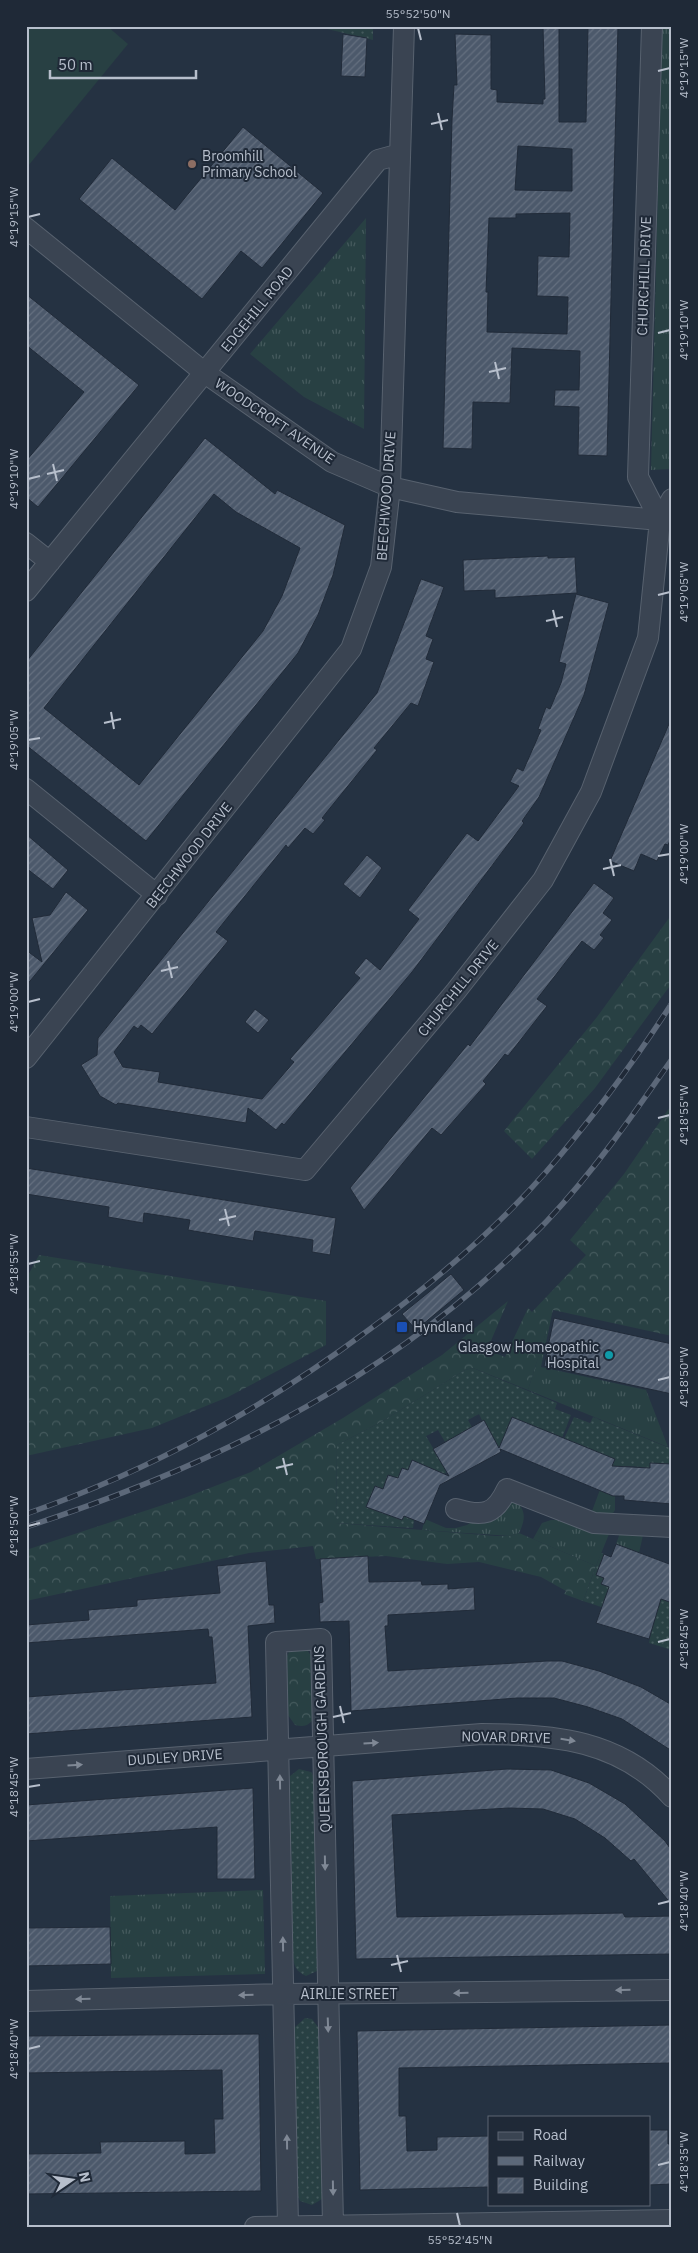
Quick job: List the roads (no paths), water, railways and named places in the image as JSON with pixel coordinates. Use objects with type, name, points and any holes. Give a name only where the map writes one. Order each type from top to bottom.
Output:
[{"type":"street","name":"BEECHWOOD DRIVE","points":[[26,1058],[351,650],[381,567],[390,487],[404,26]]},
{"type":"street","name":"CHURCHILL DRIVE","points":[[652,26],[638,477],[660,520]]},
{"type":"street","name":"EDGEHILL ROAD","points":[[26,591],[378,160],[400,154]]},
{"type":"street","name":"WOODCROFT AVENUE","points":[[26,228],[205,373],[332,462],[390,487],[457,502],[660,520]]},
{"type":"street","name":"CHURCHILL DRIVE","points":[[26,1127],[305,1170],[456,991],[543,880],[591,792],[648,638],[660,520],[672,499]]},
{"type":"street","points":[[26,543],[50,562]]},
{"type":"street","points":[[26,790],[157,895]]},
{"type":"street","points":[[456,1509],[472,1514],[490,1511],[500,1504],[507,1489],[594,1523],[672,1527]]},
{"type":"street","name":"QUEENSBOROUGH GARDENS","points":[[288,2226],[280,1749],[276,1642],[321,1639],[327,1995],[334,2225]]},
{"type":"street","name":"NOVAR DRIVE","points":[[323,1746],[482,1734],[548,1736],[581,1742],[610,1752],[636,1767],[672,1797]]},
{"type":"street","name":"DUDLEY DRIVE","points":[[26,1769],[323,1746]]},
{"type":"street","name":"AIRLIE STREET","points":[[26,2001],[283,1994],[672,1990]]},
{"type":"street","points":[[254,2227],[672,2220]]},
{"type":"railway","points":[[26,1514],[119,1477],[206,1435],[289,1385],[370,1329],[417,1293],[484,1235],[546,1172],[612,1090],[672,1003]]},
{"type":"railway","points":[[26,1527],[99,1502],[171,1473],[240,1442],[306,1407],[371,1367],[432,1324],[491,1275],[547,1221],[612,1142],[672,1059]]},
{"type":"place","name":"Broomhill Primary School","points":[[192,164]]},
{"type":"place","name":"Hyndland","points":[[402,1327]]},
{"type":"place","name":"Glasgow Homeopathic Hospital","points":[[609,1355]]}]
